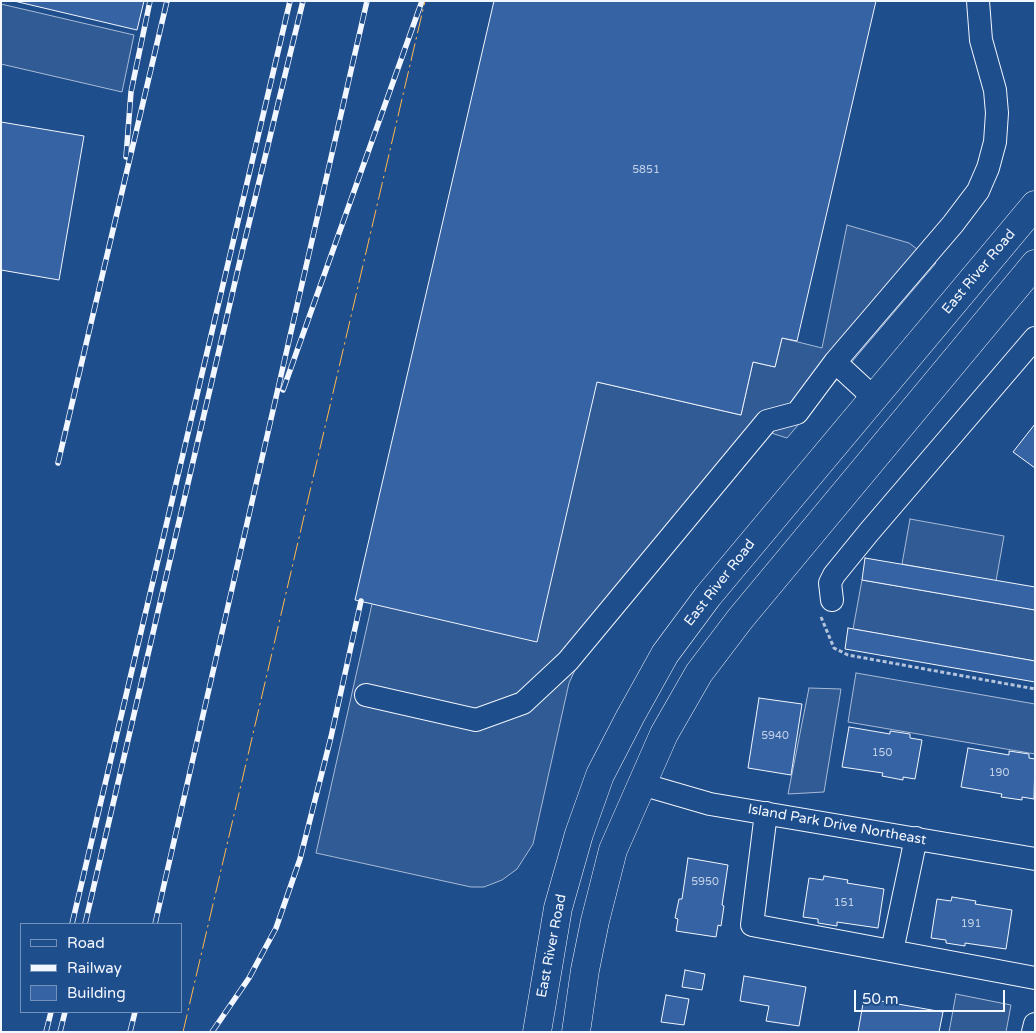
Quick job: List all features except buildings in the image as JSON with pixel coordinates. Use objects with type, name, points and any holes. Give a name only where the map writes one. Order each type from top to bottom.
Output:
[{"type":"main road","name":"East River Road","points":[[537,1032],[558,908],[579,834],[600,775],[666,654],[708,596],[1035,205]]},
{"type":"main road","points":[[576,1032],[585,970],[611,859],[641,784],[664,734],[699,673],[740,619],[1035,264]]},
{"type":"street","points":[[366,694],[476,720],[523,703],[568,661],[767,421],[797,413],[835,362],[978,191],[988,168],[995,142],[997,113],[995,90],[981,40],[978,1]]},
{"type":"street","points":[[825,605],[830,583],[834,575],[1035,338]]},
{"type":"street","points":[[835,362],[873,397]]},
{"type":"street","name":"Island Park Drive Northeast","points":[[641,784],[710,804],[1035,859]]},
{"type":"street","points":[[766,813],[752,925],[1035,978]]},
{"type":"street","points":[[892,951],[916,838]]},
{"type":"street","points":[[1034,1032],[1035,1024]]},
{"type":"path","points":[[825,605],[834,648],[848,656],[1035,689]]},
{"type":"shaded area","points":[[1,4],[134,35],[122,92],[1,64]]},
{"type":"shaded area","points":[[847,225],[909,243],[936,263],[787,438],[768,432],[586,654],[569,683],[533,844],[517,869],[502,880],[484,887],[471,887],[316,853],[372,604],[597,382],[741,415],[753,362],[775,367],[782,338],[822,348]]},
{"type":"shaded area","points":[[910,519],[1004,536],[996,581],[902,564]]},
{"type":"shaded area","points":[[862,580],[1035,610],[1035,661],[853,629]]},
{"type":"shaded area","points":[[856,673],[1035,704],[1035,754],[848,722]]},
{"type":"shaded area","points":[[809,688],[841,689],[824,792],[788,794]]},
{"type":"shaded area","points":[[956,994],[1011,1005],[1006,1032],[949,1032]]},
{"type":"railway","points":[[126,157],[131,92],[150,1]]},
{"type":"railway","points":[[58,463],[167,1]]},
{"type":"railway","points":[[72,923],[290,1]]},
{"type":"railway","points":[[85,923],[242,252],[303,1]]},
{"type":"railway","points":[[155,923],[367,1]]},
{"type":"railway","points":[[283,390],[422,1]]},
{"type":"railway","points":[[212,1032],[249,978],[276,928],[300,859],[331,737],[361,601]]},
{"type":"railway","points":[[46,1032],[51,1013]]},
{"type":"railway","points":[[60,1032],[65,1013]]},
{"type":"railway","points":[[130,1032],[135,1013]]},
{"type":"power","points":[[183,1032],[425,1]]}]
